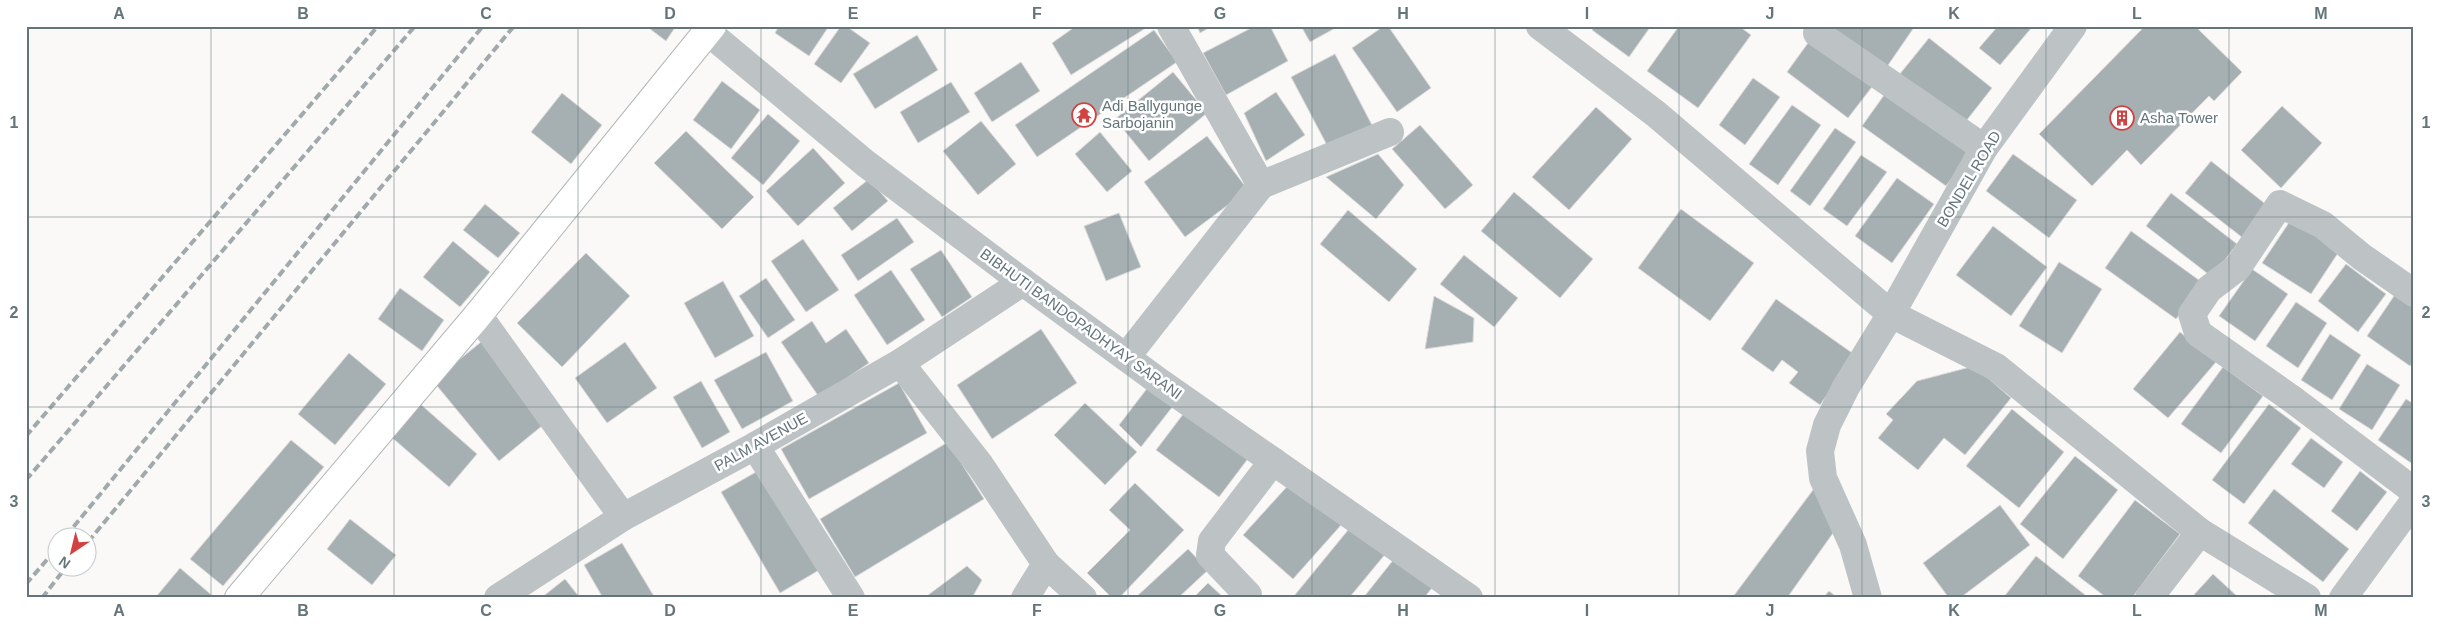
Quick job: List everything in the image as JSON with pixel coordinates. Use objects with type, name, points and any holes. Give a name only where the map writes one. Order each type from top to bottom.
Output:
[{"type":"main road","points":[[239,598],[478,315],[710,29]]},
{"type":"street","points":[[1170,26],[1261,184]]},
{"type":"street","points":[[1540,26],[1656,114],[1891,314],[1996,367],[2200,532],[2307,598]]},
{"type":"street","name":"BONDEL ROAD","points":[[1868,598],[1853,545],[1823,478],[1820,451],[1827,425],[1846,387],[1891,314],[1984,148],[2073,26]]},
{"type":"street","name":"BIBHUTI BANDOPADHYAY SARANI","points":[[710,29],[865,163],[1023,282],[1273,461],[1469,598]]},
{"type":"street","points":[[1817,33],[1984,148]]},
{"type":"street","points":[[1126,356],[1261,184],[1390,132]]},
{"type":"street","points":[[2414,293],[2362,257],[2323,225],[2280,204],[2238,267],[2209,289],[2192,314],[2198,333],[2292,399],[2414,491]]},
{"type":"street","name":"PALM AVENUE","points":[[498,598],[623,517],[755,446],[900,364],[1023,282]]},
{"type":"street","points":[[478,315],[623,517]]},
{"type":"street","points":[[900,364],[980,465],[1046,564],[1082,598]]},
{"type":"street","points":[[755,446],[851,598]]},
{"type":"street","points":[[1248,594],[1210,555],[1212,541],[1273,461]]},
{"type":"street","points":[[2343,598],[2414,501]]},
{"type":"street","points":[[2149,598],[2200,532]]},
{"type":"street","points":[[1025,598],[1046,564]]},
{"type":"building","points":[[646,26],[676,26],[666,41]]},
{"type":"building","points":[[779,26],[829,26],[809,56],[775,33]]},
{"type":"building","points":[[841,26],[846,26],[870,43],[841,83],[814,64]]},
{"type":"building","points":[[1076,26],[1149,26],[1071,75],[1052,43]]},
{"type":"building","points":[[1197,26],[1212,26],[1200,33]]},
{"type":"building","points":[[1255,26],[1270,26],[1288,61],[1226,95],[1203,53]]},
{"type":"building","points":[[1301,26],[1339,26],[1310,42]]},
{"type":"building","points":[[1384,26],[1388,26],[1431,88],[1397,112],[1352,48]]},
{"type":"building","points":[[1594,26],[1651,26],[1629,57],[1592,30]]},
{"type":"building","points":[[1679,26],[1739,26],[1751,35],[1698,108],[1647,71]]},
{"type":"building","points":[[1834,26],[1915,26],[1884,71],[1830,33]]},
{"type":"building","points":[[1998,26],[2033,26],[2000,65],[1979,48]]},
{"type":"building","name":"Asha Tower","points":[[2145,26],[2195,26],[2242,72],[2214,101],[2209,96],[2141,165],[2127,150],[2092,186],[2039,134]]},
{"type":"building","points":[[1154,30],[1177,62],[1037,157],[1015,125]]},
{"type":"building","points":[[917,35],[938,70],[875,109],[853,74]]},
{"type":"building","points":[[1813,36],[1875,83],[1848,118],[1787,72]]},
{"type":"building","points":[[1929,38],[1992,88],[1963,125],[1899,75]]},
{"type":"building","points":[[1335,54],[1373,127],[1329,149],[1291,77]]},
{"type":"building","points":[[1021,62],[1040,91],[992,122],[974,93]]},
{"type":"building","points":[[1173,72],[1207,113],[1149,161],[1115,119]]},
{"type":"building","points":[[1753,78],[1780,97],[1745,145],[1719,125]]},
{"type":"building","points":[[722,81],[760,110],[731,149],[693,120]]},
{"type":"building","points":[[951,82],[970,112],[918,143],[900,112]]},
{"type":"building","points":[[1887,91],[1972,151],[1946,186],[1862,126]]},
{"type":"building","points":[[1276,92],[1305,135],[1266,161],[1244,113]]},
{"type":"building","points":[[562,93],[602,125],[571,164],[531,132]]},
{"type":"building","points":[[1792,105],[1821,125],[1778,185],[1749,164]]},
{"type":"building","points":[[2282,106],[2322,143],[2281,188],[2241,150]]},
{"type":"building","points":[[1596,107],[1632,139],[1569,210],[1532,177]]},
{"type":"building","points":[[768,114],[800,141],[763,185],[731,158]]},
{"type":"building","points":[[981,121],[1016,164],[978,195],[943,151]]},
{"type":"building","points":[[1420,125],[1473,185],[1445,209],[1392,149]]},
{"type":"building","points":[[1835,128],[1856,142],[1810,206],[1790,191]]},
{"type":"building","points":[[686,131],[754,197],[722,229],[654,163]]},
{"type":"building","points":[[1100,132],[1132,171],[1107,192],[1075,154]]},
{"type":"building","points":[[1207,136],[1248,190],[1185,237],[1144,182]]},
{"type":"building","points":[[813,148],[845,183],[798,226],[766,191]]},
{"type":"building","points":[[1378,154],[1404,185],[1376,219],[1326,177]]},
{"type":"building","points":[[2013,154],[2077,200],[2049,238],[1986,191]]},
{"type":"building","points":[[1861,155],[1887,172],[1847,226],[1823,209]]},
{"type":"building","points":[[2211,161],[2268,206],[2243,238],[2185,193]]},
{"type":"building","points":[[1897,178],[1934,204],[1892,263],[1855,236]]},
{"type":"building","points":[[869,179],[888,201],[852,231],[833,208]]},
{"type":"building","points":[[1514,192],[1593,259],[1560,298],[1481,231]]},
{"type":"building","points":[[2171,193],[2237,244],[2212,277],[2146,226]]},
{"type":"building","points":[[485,204],[520,233],[498,258],[463,230]]},
{"type":"building","points":[[1681,209],[1754,263],[1710,321],[1638,268]]},
{"type":"building","points":[[1348,210],[1417,269],[1389,302],[1320,244]]},
{"type":"building","points":[[1119,213],[1141,267],[1106,281],[1084,226]]},
{"type":"building","points":[[897,218],[914,242],[858,281],[841,255]]},
{"type":"building","points":[[2292,218],[2340,250],[2311,294],[2262,263]]},
{"type":"building","points":[[1993,226],[2047,267],[2011,316],[1956,275]]},
{"type":"building","points":[[2131,231],[2203,283],[2176,319],[2105,268]]},
{"type":"building","points":[[803,239],[839,290],[806,312],[771,261]]},
{"type":"building","points":[[453,241],[490,272],[460,307],[423,277]]},
{"type":"building","points":[[941,250],[972,297],[942,317],[910,269]]},
{"type":"building","points":[[586,253],[630,296],[562,367],[517,323]]},
{"type":"building","points":[[1464,255],[1518,298],[1494,327],[1440,284]]},
{"type":"building","points":[[2059,262],[2102,289],[2062,353],[2019,326]]},
{"type":"building","points":[[2346,264],[2386,294],[2358,332],[2318,301]]},
{"type":"building","points":[[2252,269],[2288,294],[2255,341],[2219,316]]},
{"type":"building","points":[[891,270],[925,320],[887,345],[854,295]]},
{"type":"building","points":[[766,278],[795,320],[768,338],[739,296]]},
{"type":"building","points":[[723,281],[754,336],[715,358],[684,303]]},
{"type":"building","points":[[400,288],[444,320],[422,351],[378,319]]},
{"type":"building","points":[[2396,293],[2414,305],[2414,361],[2410,366],[2367,336]]},
{"type":"building","points":[[1434,296],[1474,318],[1473,342],[1425,349]]},
{"type":"building","points":[[1776,299],[1855,355],[1820,405],[1789,383],[1798,372],[1782,360],[1773,372],[1741,349]]},
{"type":"building","points":[[2296,302],[2327,323],[2298,368],[2266,346]]},
{"type":"building","points":[[812,321],[826,343],[846,329],[869,363],[819,397],[781,342]]},
{"type":"building","points":[[1041,329],[1077,383],[992,439],[957,385]]},
{"type":"building","points":[[2180,332],[2216,362],[2168,418],[2133,389]]},
{"type":"building","points":[[2330,334],[2361,355],[2332,400],[2301,380]]},
{"type":"building","points":[[481,342],[548,421],[499,461],[433,381]]},
{"type":"building","points":[[625,342],[657,388],[607,423],[575,378]]},
{"type":"building","points":[[766,352],[793,401],[742,429],[714,380]]},
{"type":"building","points":[[349,353],[386,384],[335,445],[298,414]]},
{"type":"building","points":[[2367,364],[2400,385],[2372,430],[2339,409]]},
{"type":"building","points":[[1974,366],[2011,398],[1965,455],[1944,438],[1918,470],[1878,438],[1893,420],[1886,414],[1917,381]]},
{"type":"building","points":[[2223,367],[2263,396],[2221,453],[2181,424]]},
{"type":"building","points":[[701,381],[730,432],[702,448],[673,397]]},
{"type":"building","points":[[1152,382],[1177,401],[1141,447],[1119,425]]},
{"type":"building","points":[[899,383],[927,433],[809,499],[781,449]]},
{"type":"building","points":[[2406,399],[2414,404],[2414,465],[2378,440]]},
{"type":"building","points":[[418,402],[477,454],[449,487],[389,435]]},
{"type":"building","points":[[1085,403],[1137,452],[1105,485],[1054,435]]},
{"type":"building","points":[[2269,404],[2301,428],[2244,504],[2212,480]]},
{"type":"building","points":[[1187,409],[1250,456],[1219,497],[1156,450]]},
{"type":"building","points":[[2012,409],[2064,452],[2019,508],[1966,466]]},
{"type":"building","points":[[2311,438],[2343,462],[2324,488],[2291,464]]},
{"type":"building","points":[[291,440],[324,467],[223,586],[190,559]]},
{"type":"building","points":[[948,442],[984,499],[855,577],[820,519]]},
{"type":"building","points":[[2075,456],[2118,490],[2063,559],[2020,524]]},
{"type":"building","points":[[763,468],[821,569],[780,593],[721,492]]},
{"type":"building","points":[[2360,471],[2387,492],[2357,531],[2331,511]]},
{"type":"building","points":[[1293,480],[1342,524],[1293,579],[1243,535]]},
{"type":"building","points":[[1135,483],[1184,530],[1119,598],[1112,598],[1087,573],[1130,530],[1109,510]]},
{"type":"building","points":[[1816,486],[1838,526],[1787,598],[1732,598]]},
{"type":"building","points":[[2274,489],[2349,549],[2323,582],[2248,523]]},
{"type":"building","points":[[2135,500],[2180,534],[2132,598],[2107,598],[2078,576]]},
{"type":"building","points":[[2000,505],[2030,545],[1960,598],[1949,598],[1923,563]]},
{"type":"building","points":[[350,519],[396,555],[372,585],[327,549]]},
{"type":"building","points":[[1353,524],[1387,552],[1349,598],[1296,598],[1294,596]]},
{"type":"building","points":[[622,543],[655,598],[603,598],[584,565]]},
{"type":"building","points":[[1188,549],[1208,570],[1178,598],[1135,598]]},
{"type":"building","points":[[1398,554],[1435,584],[1424,598],[1363,598]]},
{"type":"building","points":[[2036,556],[2089,598],[2003,598]]},
{"type":"building","points":[[967,566],[982,580],[972,598],[924,598]]},
{"type":"building","points":[[180,568],[215,598],[155,598]]},
{"type":"building","points":[[2213,574],[2239,598],[2191,598]]},
{"type":"building","points":[[565,579],[580,598],[541,598]]},
{"type":"building","points":[[1208,583],[1224,598],[1193,598]]},
{"type":"building","points":[[1829,591],[1838,598],[1823,598]]},
{"type":"railway","points":[[26,436],[378,26]]},
{"type":"railway","points":[[26,480],[415,26]]},
{"type":"railway","points":[[74,526],[483,26]]},
{"type":"railway","points":[[98,530],[514,26]]},
{"type":"railway","points":[[26,584],[48,559]]},
{"type":"railway","points":[[42,598],[59,576]]},
{"type":"place","name":"Adi Ballygunge Sarbojanin","points":[[1084,115]]},
{"type":"place","name":"Asha Tower","points":[[2122,118]]}]
